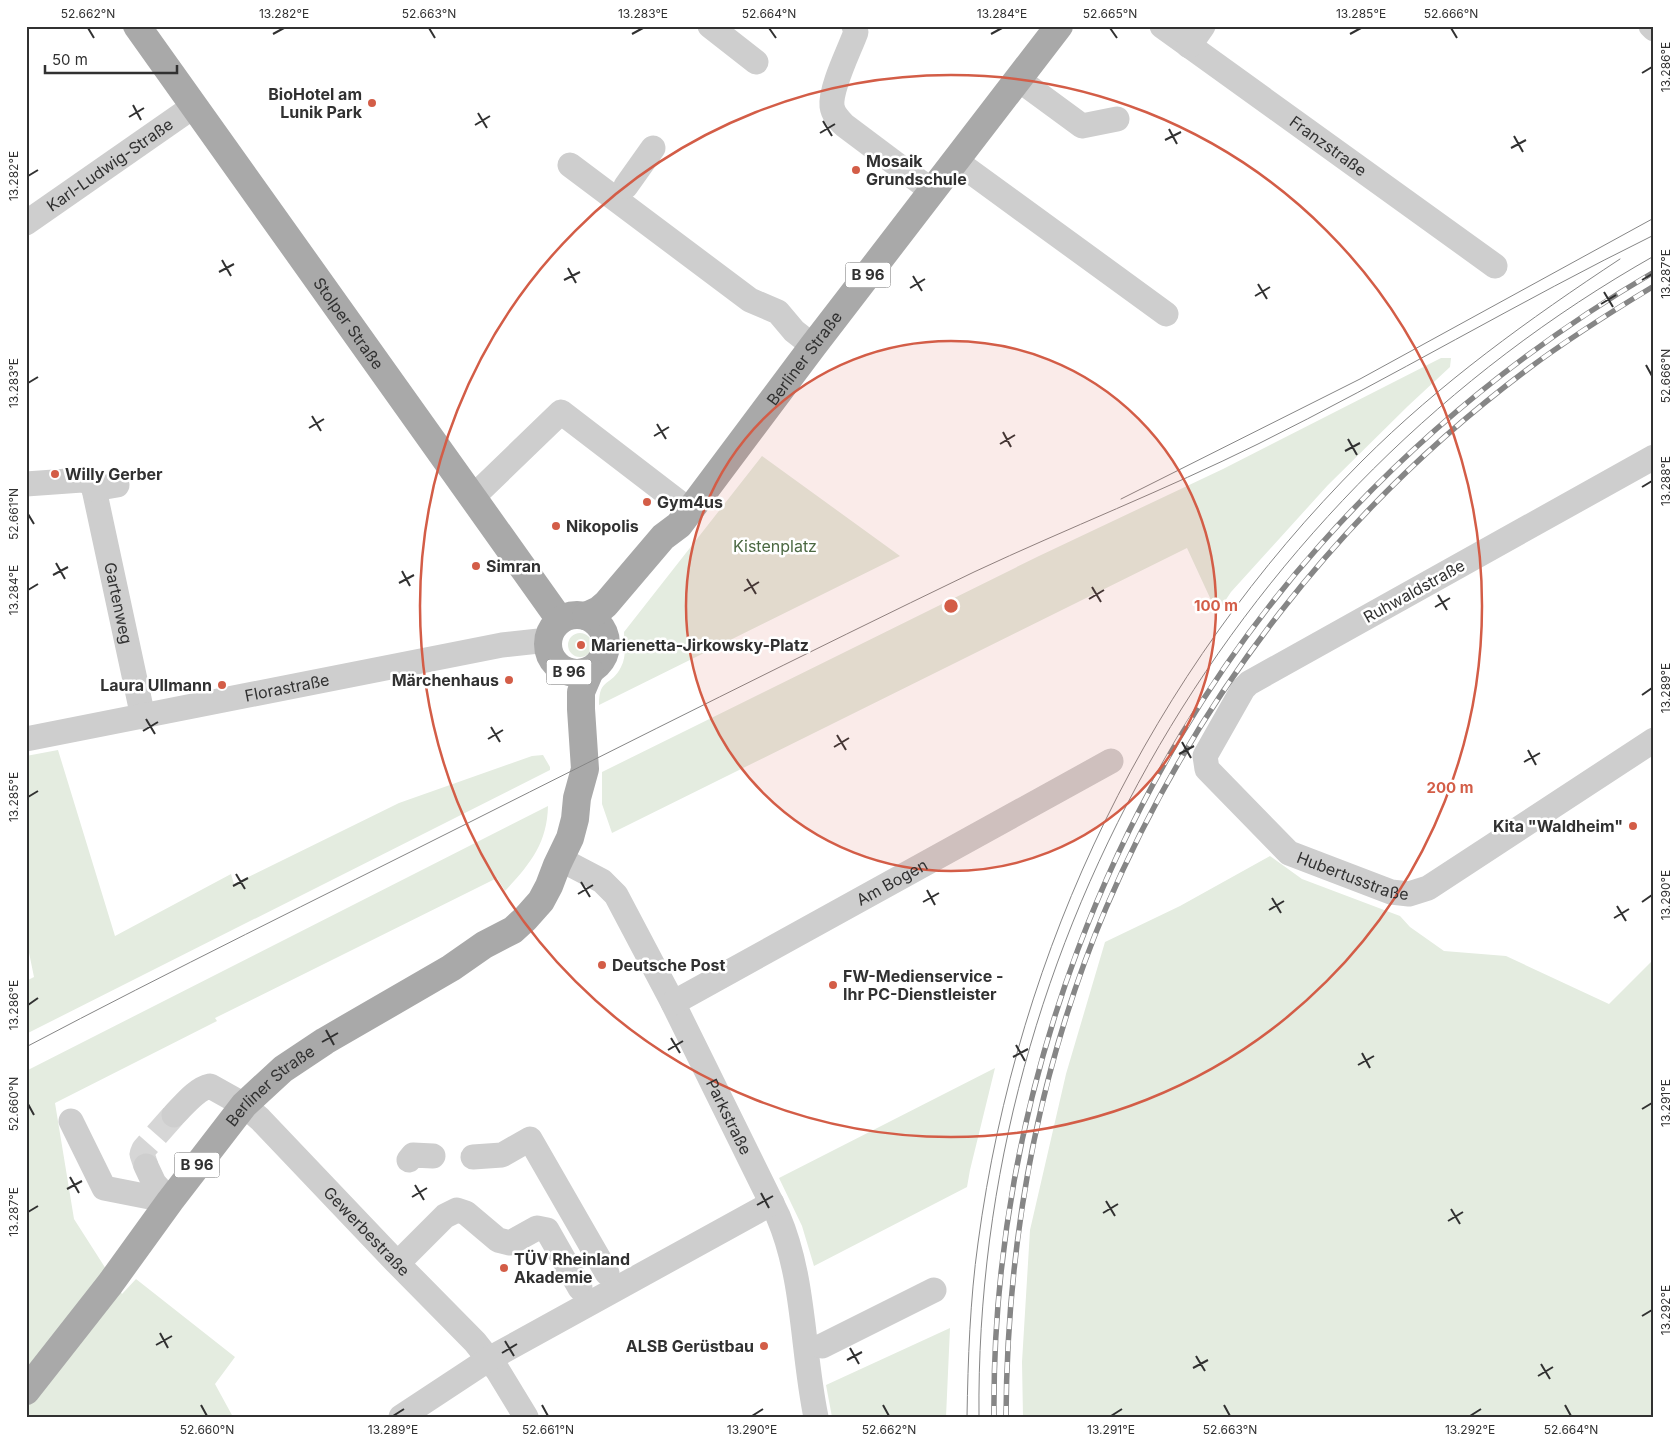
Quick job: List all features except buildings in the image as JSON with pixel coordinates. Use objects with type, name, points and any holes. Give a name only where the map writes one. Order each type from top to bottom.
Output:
[{"type":"main road","name":"Stolper Straße","points":[[137,26],[565,626]]},
{"type":"main road","name":"Berliner Straße","points":[[607,642],[614,624],[622,611],[672,544],[685,518],[813,346],[1059,26]]},
{"type":"main road","name":"Berliner Straße","points":[[565,626],[599,610],[606,604],[663,537],[685,518]]},
{"type":"main road","name":"B 96","points":[[592,619],[602,628],[607,642],[603,659],[590,671],[573,674],[558,667],[550,655],[565,626],[592,619]]},
{"type":"main road","name":"Berliner Straße","points":[[558,667],[562,681],[567,751],[572,784],[577,798]]},
{"type":"main road","name":"Berliner Straße","points":[[26,1391],[110,1284],[170,1201],[244,1105],[283,1069],[325,1041],[451,968],[484,945],[508,912],[558,862],[570,838],[575,819],[577,798],[584,775],[585,758],[580,709],[581,692],[590,671]]},
{"type":"street","points":[[854,26],[856,32],[833,93],[832,106],[835,116],[844,125],[932,191]]},
{"type":"street","name":"Franzstraße","points":[[1162,26],[1196,36],[1495,266]]},
{"type":"street","points":[[718,28],[756,62]]},
{"type":"street","points":[[1018,79],[1082,126],[1117,119]]},
{"type":"street","name":"Karl-Ludwig-Straße","points":[[26,223],[194,106]]},
{"type":"street","points":[[626,186],[654,148]]},
{"type":"street","points":[[778,312],[750,300],[577,159],[626,186],[760,288],[794,331],[813,346]]},
{"type":"street","points":[[956,161],[1166,314]]},
{"type":"street","points":[[473,497],[561,412],[685,518]]},
{"type":"street","name":"Ruhwaldstraße","points":[[1205,756],[1243,690],[1249,684],[1654,457]]},
{"type":"street","name":"Gartenweg","points":[[26,484],[82,480],[106,487],[143,717]]},
{"type":"street","name":"Florastraße","points":[[26,739],[502,645],[565,626]]},
{"type":"street","name":"Hubertusstraße","points":[[1205,756],[1207,769],[1289,853],[1391,892],[1409,894],[1428,888],[1654,740]]},
{"type":"street","name":"Am Bogen","points":[[673,1003],[1111,761]]},
{"type":"street","name":"Parkstraße","points":[[558,862],[602,881],[614,892],[673,1003],[772,1203],[785,1234],[795,1268],[816,1417]]},
{"type":"street","name":"Gewerbestraße","points":[[174,1115],[198,1092],[210,1086],[244,1105],[260,1119],[465,1332],[489,1359],[526,1417]]},
{"type":"street","points":[[71,1121],[104,1188],[170,1201]]},
{"type":"street","points":[[473,1157],[502,1155],[530,1140],[607,1273]]},
{"type":"street","points":[[146,1166],[154,1183],[170,1201]]},
{"type":"street","points":[[401,1417],[489,1359],[772,1203]]},
{"type":"street","points":[[406,1255],[445,1216],[457,1210],[466,1213],[498,1240],[510,1242],[536,1228],[547,1230],[580,1288]]},
{"type":"street","points":[[822,1346],[934,1290]]},
{"type":"green space","points":[[1441,358],[1451,358],[1450,367],[1328,485],[1231,592],[1217,613],[1187,548],[612,833],[602,804],[602,772],[1039,556],[1223,469]]},
{"type":"green space","name":"Kistenplatz","points":[[762,456],[900,556],[599,705],[603,686],[617,673],[623,663],[625,650],[624,632]]},
{"type":"green space","name":"Marienetta-Jirkowsky-Platz","points":[[580,633],[585,634],[591,640],[591,650],[585,656],[580,657],[575,656],[569,650],[568,645],[569,640],[575,634]]},
{"type":"green space","points":[[58,750],[115,936],[231,874],[234,884],[399,803],[532,756],[543,755],[550,770],[26,1034],[26,981],[34,977],[26,938],[26,756]]},
{"type":"green space","points":[[548,806],[544,832],[536,853],[505,891],[497,878],[215,1018],[217,1021],[55,1103],[74,1219],[122,1294],[136,1279],[235,1357],[215,1384],[233,1417],[26,1417],[26,1071]]},
{"type":"green space","points":[[1270,856],[1302,879],[1400,916],[1410,927],[1444,951],[1506,956],[1609,1004],[1654,959],[1654,1417],[1023,1417],[1022,1362],[1030,1230],[1066,1074],[1105,942],[1180,906]]},
{"type":"green space","points":[[995,1068],[967,1187],[814,1266],[802,1226],[779,1178]]},
{"type":"green space","points":[[950,1328],[946,1417],[832,1417],[826,1385]]},
{"type":"tunnel","points":[[146,1166],[142,1154],[144,1149],[174,1115]]},
{"type":"tram line","points":[[1121,499],[1360,379],[1654,218]]},
{"type":"tram line","points":[[26,1047],[246,934],[847,634],[974,572],[1258,444],[1357,393],[1554,286],[1654,235]]},
{"type":"tram line","points":[[979,1417],[990,1240],[1024,1067],[1081,902],[1159,745],[1257,600],[1373,469],[1506,354],[1654,256]]},
{"type":"tram line","points":[[967,1417],[970,1330],[978,1243],[997,1133],[1025,1025],[1061,921],[1106,820],[1158,723],[1218,631],[1286,543],[1362,461],[1422,405],[1486,353],[1620,259]]},
{"type":"railway","points":[[994,1417],[999,1298],[1014,1180],[1041,1064],[1078,950],[1124,840],[1181,735],[1247,636],[1321,544],[1396,466],[1477,395],[1519,362],[1563,330],[1654,272]]},
{"type":"railway","points":[[1006,1417],[1012,1287],[1020,1222],[1045,1094],[1062,1031],[1082,969],[1106,908],[1142,830],[1184,754],[1230,681],[1281,611],[1337,544],[1397,482],[1460,423],[1528,369],[1590,326],[1654,286]]},
{"type":"place","name":"BioHotel am Lunik Park","points":[[372,103]]},
{"type":"place","name":"Mosaik Grundschule","points":[[856,170]]},
{"type":"place","name":"Willy Gerber","points":[[55,474]]},
{"type":"place","name":"Gym4us","points":[[647,502]]},
{"type":"place","name":"Nikopolis","points":[[556,526]]},
{"type":"place","name":"Simran","points":[[476,566]]},
{"type":"place","name":"Marienetta-Jirkowsky-Platz","points":[[581,645]]},
{"type":"place","name":"Märchenhaus","points":[[509,680]]},
{"type":"place","name":"Laura Ullmann","points":[[222,685]]},
{"type":"place","name":"Kita \"Waldheim\"","points":[[1633,826]]},
{"type":"place","name":"Deutsche Post","points":[[602,965]]},
{"type":"place","name":"FW-Medienservice - Ihr PC-Dienstleister","points":[[833,985]]},
{"type":"place","name":"TÜV Rheinland Akademie","points":[[504,1268]]},
{"type":"place","name":"ALSB Gerüstbau","points":[[764,1346]]}]
